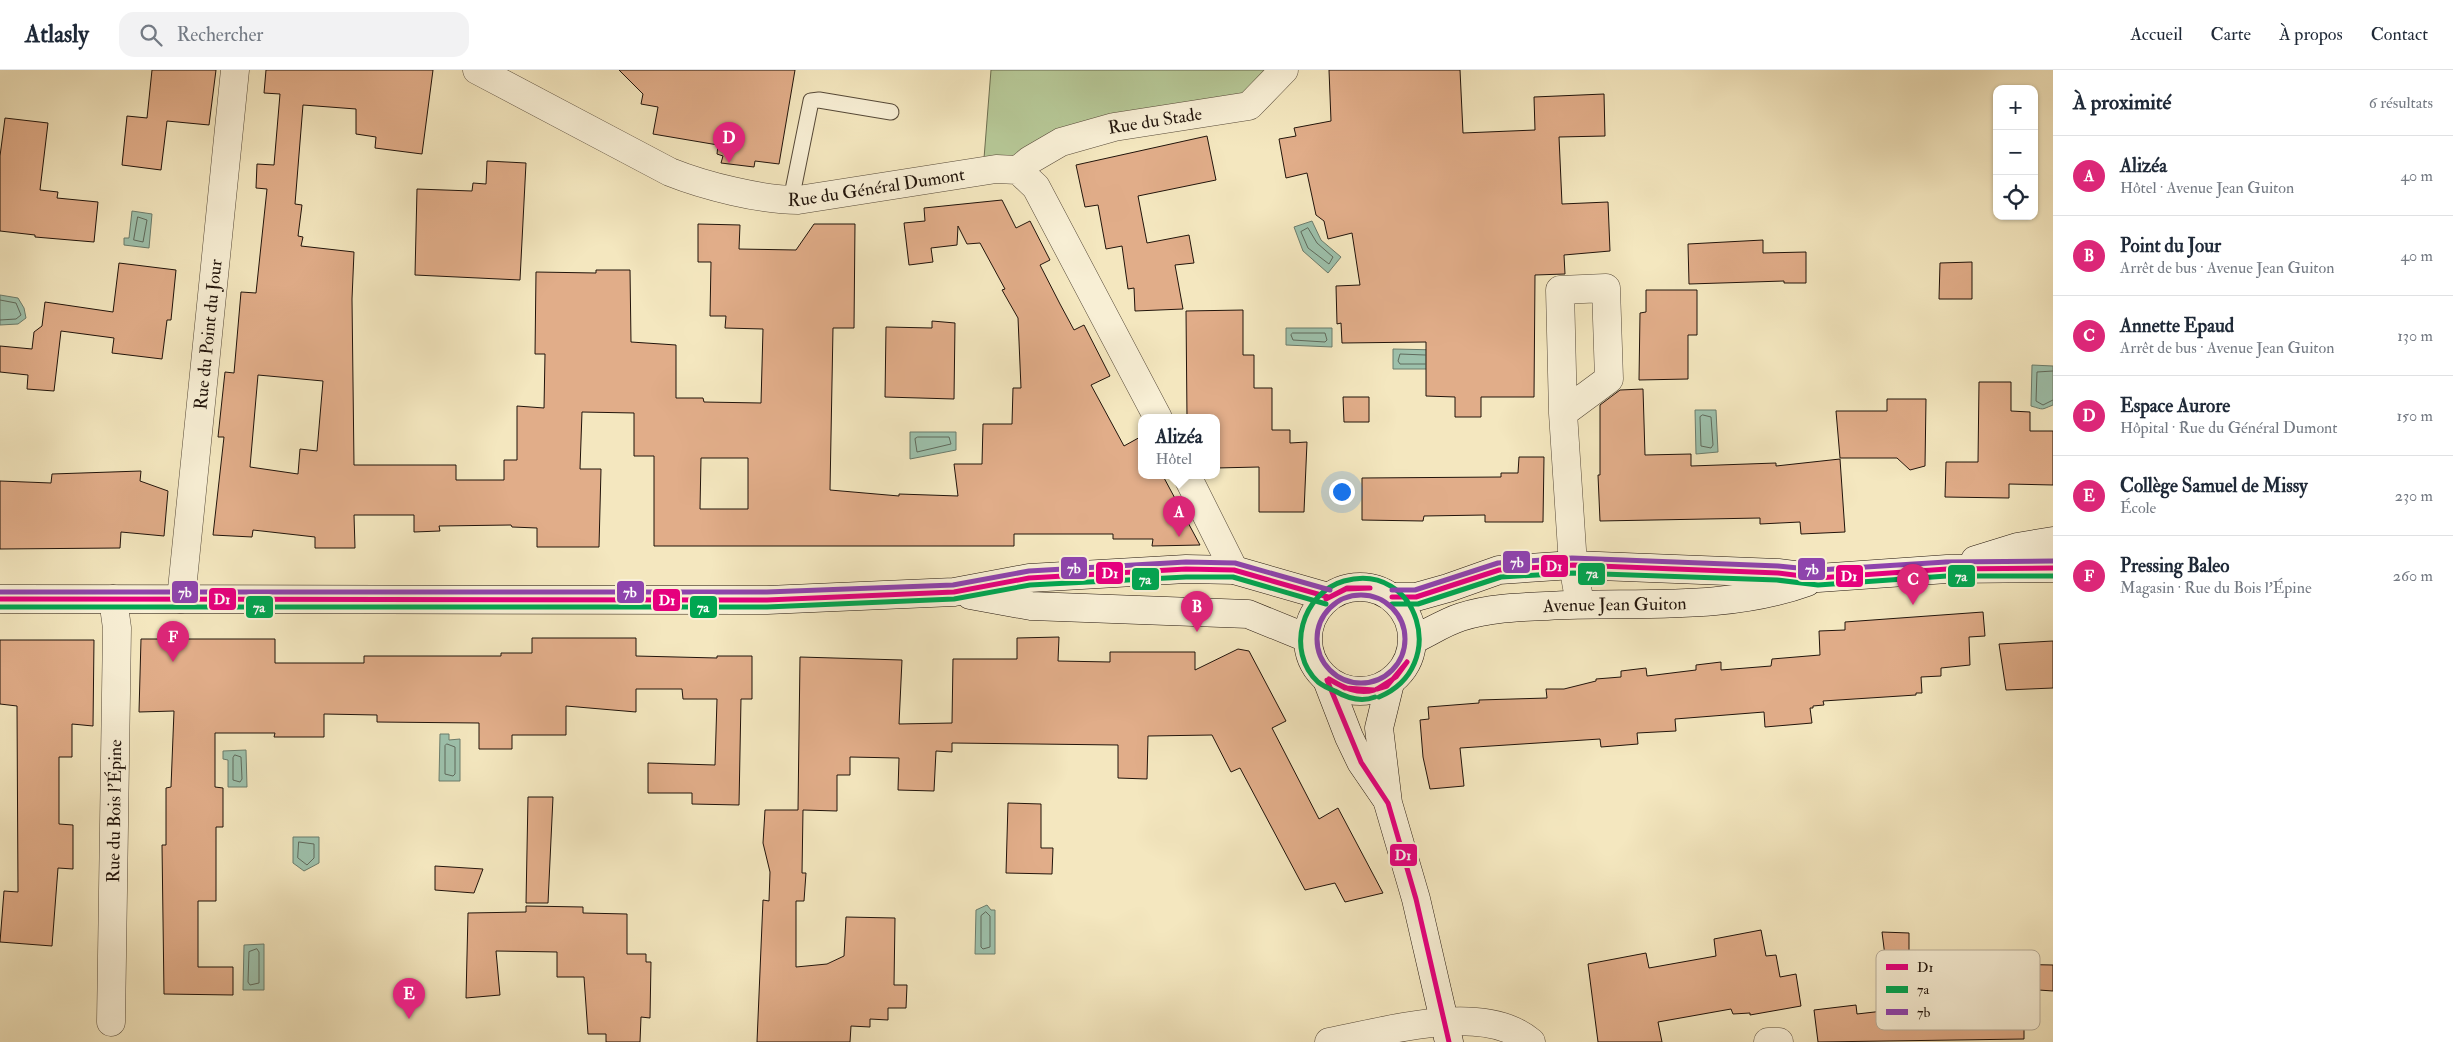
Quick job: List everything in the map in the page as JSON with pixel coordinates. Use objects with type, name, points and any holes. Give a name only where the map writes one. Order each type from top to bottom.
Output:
[{"type":"main road","name":"Rue du Point du Jour","points":[[181,599],[235,70]]},
{"type":"main road","name":"Rue du Général Dumont","points":[[477,70],[670,172],[692,181],[791,200],[996,169],[1018,170]]},
{"type":"main road","name":"Rue du Stade","points":[[1018,170],[1030,160],[1061,142],[1114,128],[1249,106],[1284,70]]},
{"type":"main road","points":[[1018,170],[1036,187],[1156,414]]},
{"type":"main road","points":[[1563,413],[1573,565],[1580,604]]},
{"type":"main road","points":[[1188,479],[1234,570]]},
{"type":"main road","name":"Avenue Jean Guiton","points":[[1947,569],[2018,547],[2053,540]]},
{"type":"main road","name":"Avenue Jean Guiton","points":[[1392,597],[1416,597],[1499,570],[1573,565],[1778,573],[1818,578],[1947,569],[2053,568]]},
{"type":"main road","points":[[0,599],[767,600],[954,592],[1029,578],[1186,569],[1234,570],[1328,597]]},
{"type":"main road","name":"Avenue Jean Guiton","points":[[1413,640],[1461,617],[1509,608],[1580,604],[1695,603],[1787,589],[1818,578]]},
{"type":"main road","points":[[1328,680],[1342,688],[1358,692],[1375,690],[1390,683],[1402,671],[1410,657],[1413,640],[1411,624],[1404,609],[1392,597],[1377,589],[1360,586],[1343,589],[1328,597],[1317,608],[1310,622],[1307,638],[1312,661],[1328,680],[1361,762],[1388,803]]},
{"type":"main road","points":[[954,592],[1031,606],[1248,614],[1307,638]]},
{"type":"main road","name":"Rue du Bois l'Épine","points":[[111,1022],[117,628],[113,599]]},
{"type":"main road","points":[[1390,683],[1379,728],[1388,803],[1416,899],[1447,1031]]},
{"type":"main road","points":[[1329,1042],[1499,1024],[1524,1036],[1531,1042]]},
{"type":"main road","points":[[1768,1042],[1779,1042]]},
{"type":"lane","points":[[791,200],[811,101],[819,100],[892,112]]},
{"type":"shaded area","points":[[991,70],[1284,70],[1249,106],[983,171]]},
{"type":"water","points":[[132,211],[152,214],[149,248],[124,245],[124,238],[129,238]]},
{"type":"water","points":[[1312,221],[1321,240],[1341,257],[1328,273],[1303,251],[1294,227]]},
{"type":"water","points":[[0,295],[18,298],[24,308],[26,318],[18,324],[0,325]]},
{"type":"water","points":[[1286,328],[1332,328],[1332,347],[1286,345]]},
{"type":"water","points":[[1393,349],[1440,350],[1440,369],[1393,369]]},
{"type":"water","points":[[2032,365],[2053,366],[2053,405],[2044,409],[2031,406]]},
{"type":"water","points":[[1695,410],[1716,410],[1718,452],[1696,454]]},
{"type":"water","points":[[910,432],[956,432],[956,450],[910,459]]},
{"type":"water","points":[[440,734],[449,734],[449,740],[460,739],[460,781],[439,781]]},
{"type":"water","points":[[246,750],[247,787],[228,787],[228,760],[223,759],[223,751]]},
{"type":"water","points":[[293,837],[319,837],[319,863],[304,871],[293,863]]},
{"type":"water","points":[[987,905],[991,910],[995,910],[995,954],[975,954],[976,910]]},
{"type":"water","points":[[264,944],[264,990],[243,990],[244,945]]},
{"type":"building","points":[[152,70],[216,70],[209,125],[167,121],[161,170],[122,165],[127,116],[147,118]]},
{"type":"building","points":[[266,70],[433,70],[422,154],[375,148],[376,137],[356,134],[356,109],[303,105],[295,204],[302,205],[298,236],[303,237],[301,246],[354,252],[352,299],[354,465],[456,465],[456,480],[504,480],[504,460],[517,460],[517,406],[544,408],[545,354],[535,354],[536,272],[596,273],[596,270],[630,270],[631,342],[676,345],[676,398],[703,398],[704,402],[761,403],[763,329],[725,328],[726,316],[710,316],[711,262],[698,262],[698,224],[740,225],[739,249],[796,250],[814,224],[855,224],[854,328],[833,328],[830,490],[899,496],[899,494],[958,496],[954,464],[982,464],[983,424],[1012,424],[1013,388],[1021,388],[1018,318],[1002,290],[1005,289],[980,243],[967,244],[958,226],[957,245],[931,248],[933,262],[909,265],[904,223],[925,221],[924,208],[1002,200],[1016,228],[1030,221],[1050,260],[1040,265],[1060,304],[1074,330],[1084,325],[1110,376],[1091,385],[1124,446],[1138,438],[1138,479],[1165,479],[1200,545],[1152,546],[1153,539],[1113,539],[1113,534],[1014,534],[1014,546],[654,546],[654,456],[634,456],[634,413],[582,412],[580,469],[601,469],[599,547],[537,547],[537,528],[512,527],[511,525],[439,526],[440,531],[414,532],[414,515],[354,515],[355,548],[315,548],[315,537],[253,530],[252,537],[213,535],[224,437],[218,437],[225,372],[234,373],[241,292],[256,293],[267,189],[256,188],[257,164],[274,165],[280,94],[264,93]],"holes":[[[258,375],[323,381],[317,451],[300,449],[298,474],[250,467]],[[701,458],[748,458],[748,509],[700,509]]]},
{"type":"building","points":[[619,70],[795,70],[779,164],[755,161],[754,167],[721,163],[723,156],[717,154],[718,145],[653,134],[658,107],[641,104],[643,94]]},
{"type":"building","points":[[1329,70],[1460,70],[1463,133],[1535,130],[1534,97],[1604,94],[1605,136],[1559,137],[1562,204],[1608,202],[1610,251],[1564,255],[1565,274],[1535,275],[1534,397],[1481,397],[1481,417],[1455,417],[1455,397],[1426,396],[1426,342],[1342,343],[1341,323],[1337,324],[1336,286],[1360,285],[1352,233],[1328,239],[1324,221],[1316,215],[1307,173],[1286,178],[1279,139],[1296,136],[1294,128],[1331,121]]},
{"type":"building","points":[[5,118],[48,123],[40,190],[58,192],[57,198],[98,202],[94,242],[35,237],[35,235],[0,231],[0,156]]},
{"type":"building","points":[[1207,136],[1216,180],[1138,196],[1147,243],[1189,235],[1194,263],[1175,265],[1183,309],[1135,311],[1134,288],[1128,289],[1122,246],[1106,249],[1098,205],[1085,207],[1076,165]]},
{"type":"building","points":[[487,161],[526,163],[520,280],[415,275],[417,189],[472,191],[473,183],[486,184]]},
{"type":"building","points":[[1763,240],[1763,253],[1806,252],[1806,283],[1784,283],[1784,281],[1689,284],[1688,244]]},
{"type":"building","points":[[1972,262],[1972,299],[1939,299],[1940,263]]},
{"type":"building","points":[[119,263],[176,270],[171,320],[167,320],[162,359],[112,353],[114,338],[61,331],[54,391],[27,389],[28,375],[0,372],[0,346],[32,349],[34,332],[42,326],[45,302],[113,312]]},
{"type":"building","points":[[1646,290],[1697,290],[1697,335],[1688,335],[1688,379],[1639,380],[1640,313],[1646,312]]},
{"type":"building","points":[[1243,310],[1243,355],[1254,355],[1254,388],[1272,388],[1272,430],[1290,430],[1290,443],[1307,442],[1304,512],[1259,512],[1259,467],[1220,468],[1220,414],[1187,414],[1186,311]]},
{"type":"building","points":[[932,321],[955,323],[954,399],[885,397],[886,327],[932,328]]},
{"type":"building","points":[[1979,382],[2011,382],[2011,411],[2030,412],[2030,431],[2053,431],[2053,485],[2009,484],[2009,498],[1945,497],[1946,462],[1978,462]]},
{"type":"building","points":[[1643,389],[1645,455],[1691,454],[1691,466],[1776,463],[1776,466],[1840,459],[1845,532],[1801,534],[1800,522],[1760,524],[1760,518],[1600,521],[1598,475],[1600,475],[1600,405],[1620,390]]},
{"type":"building","points":[[1343,397],[1369,397],[1369,422],[1344,422]]},
{"type":"building","points":[[1887,399],[1926,399],[1925,466],[1910,470],[1897,458],[1840,458],[1836,411],[1887,411]]},
{"type":"building","points":[[1519,457],[1544,457],[1543,522],[1485,522],[1485,515],[1424,516],[1423,521],[1362,520],[1362,478],[1501,477],[1501,473],[1518,473]]},
{"type":"building","points":[[141,471],[140,481],[168,491],[164,536],[121,532],[120,548],[0,549],[0,481],[51,483],[52,474]]},
{"type":"building","points":[[1983,612],[1985,636],[1969,637],[1970,665],[1941,668],[1941,676],[1921,677],[1922,693],[1916,693],[1916,695],[1823,701],[1824,705],[1810,708],[1812,723],[1765,727],[1764,712],[1675,719],[1676,731],[1637,733],[1638,744],[1601,747],[1600,739],[1460,748],[1464,786],[1430,789],[1423,757],[1420,720],[1429,719],[1428,707],[1479,703],[1479,700],[1547,698],[1546,689],[1564,689],[1596,681],[1596,679],[1621,677],[1621,671],[1646,668],[1647,676],[1696,670],[1696,665],[1721,662],[1721,670],[1771,666],[1772,659],[1820,655],[1819,631],[1845,630],[1845,622]]},
{"type":"building","points":[[1059,637],[1058,661],[1110,662],[1110,652],[1195,652],[1195,670],[1238,649],[1249,651],[1286,721],[1272,728],[1319,819],[1338,808],[1383,893],[1345,902],[1335,883],[1305,890],[1240,768],[1231,772],[1212,735],[1148,736],[1147,779],[1118,778],[1118,745],[952,743],[952,752],[936,751],[934,791],[898,790],[899,758],[850,757],[850,775],[837,775],[837,811],[803,810],[802,873],[806,873],[804,901],[796,901],[796,967],[827,964],[844,956],[846,917],[895,918],[894,985],[907,985],[906,1008],[888,1008],[888,1020],[870,1019],[870,1027],[851,1026],[850,1042],[757,1042],[763,900],[769,901],[770,872],[763,843],[765,810],[798,810],[800,657],[902,660],[899,724],[952,723],[953,659],[1017,659],[1017,638]]},
{"type":"building","points":[[532,638],[636,638],[636,656],[717,658],[717,656],[752,656],[752,699],[741,699],[739,805],[692,804],[692,793],[648,793],[648,763],[715,765],[717,699],[683,699],[682,689],[636,689],[636,712],[566,706],[566,735],[512,735],[512,749],[479,749],[479,723],[377,722],[377,715],[324,714],[324,737],[274,737],[275,733],[215,733],[215,787],[223,788],[223,827],[216,827],[216,901],[198,901],[198,967],[233,967],[233,995],[164,994],[162,845],[166,845],[166,788],[171,787],[174,711],[139,712],[141,639],[275,639],[275,663],[364,663],[364,656],[501,656],[501,653],[532,653]]},
{"type":"building","points":[[0,640],[94,640],[93,726],[72,724],[72,757],[59,757],[59,824],[73,825],[73,869],[58,868],[52,946],[0,942],[4,891],[18,892],[17,706],[0,704]]},
{"type":"building","points":[[2053,641],[2053,688],[2006,690],[1999,644]]},
{"type":"building","points":[[528,797],[553,797],[548,903],[526,903]]},
{"type":"building","points":[[1008,803],[1041,804],[1041,848],[1053,848],[1052,874],[1006,873]]},
{"type":"building","points":[[435,866],[483,869],[474,893],[435,890]]},
{"type":"building","points":[[526,906],[583,907],[583,913],[627,914],[627,954],[646,954],[646,962],[651,962],[650,1018],[641,1017],[640,1042],[606,1042],[606,1034],[588,1034],[584,977],[557,977],[557,952],[496,951],[500,995],[466,998],[468,913],[526,912]]},
{"type":"building","points":[[1761,930],[1766,956],[1776,955],[1780,977],[1796,974],[1801,1006],[1750,1015],[1750,1013],[1733,1014],[1731,1009],[1658,1022],[1662,1042],[1598,1042],[1588,964],[1646,953],[1649,968],[1716,956],[1714,939]]},
{"type":"building","points":[[1882,932],[1909,933],[1909,950],[1884,950]]},
{"type":"building","points":[[2040,965],[2053,965],[2053,991],[2040,990]]},
{"type":"building","points":[[1856,1005],[1857,1014],[1876,1012],[1876,1030],[2024,1030],[2024,1039],[1818,1042],[1814,1010]]},
{"type":"transit line","name":"7b","points":[[1392,590],[1415,590],[1498,563],[1572,558],[1778,566],[1818,570],[1946,562],[2053,561]]},
{"type":"transit line","name":"7b","points":[[0,592],[767,592],[953,585],[1029,571],[1186,562],[1235,563],[1330,590]]},
{"type":"transit line","name":"D1","points":[[1392,597],[1416,597],[1499,570],[1573,565],[1778,573],[1818,578],[1947,569],[2053,568]]},
{"type":"transit line","name":"D1","points":[[0,599],[767,600],[954,592],[1029,578],[1186,569],[1234,570],[1328,597]]},
{"type":"transit line","name":"7a","points":[[1392,604],[1418,604],[1501,577],[1573,573],[1777,580],[1818,585],[1947,576],[2053,576]]},
{"type":"transit line","name":"7a","points":[[0,607],[767,607],[954,599],[1030,585],[1186,577],[1233,577],[1326,604]]},
{"type":"transit line","name":"7a","points":[[1375,697],[1365,699],[1344,696],[1322,685],[1308,669],[1302,655],[1303,624],[1309,610],[1318,597],[1329,588],[1344,581],[1370,579],[1391,586],[1407,601],[1416,620],[1419,642],[1414,663],[1401,683],[1379,697]]},
{"type":"transit line","name":"D1","points":[[1326,599],[1347,588],[1370,588]]},
{"type":"transit line","name":"D1","points":[[1326,599],[1346,589],[1370,588]]},
{"type":"transit line","name":"7b","points":[[1361,595],[1378,598],[1392,608],[1402,622],[1405,639],[1402,656],[1392,670],[1378,680],[1361,683],[1344,680],[1330,670],[1320,656],[1317,639],[1320,622],[1330,608],[1344,598],[1361,595]]},
{"type":"transit line","name":"D1","points":[[1377,689],[1396,677],[1407,662]]},
{"type":"transit line","name":"D1","points":[[1377,689],[1387,686],[1407,662]]},
{"type":"transit line","name":"D1","points":[[1329,679],[1345,688],[1374,690]]},
{"type":"transit line","name":"D1","points":[[1329,679],[1356,691],[1374,690]]},
{"type":"transit line","name":"D1","points":[[1327,680],[1361,762],[1388,803],[1416,899],[1449,1042]]},
{"type":"place","name":"Espace Aurore","points":[[729,163]]},
{"type":"place","name":"Alizéa","points":[[1179,537]]},
{"type":"place","name":"Annette Epaud","points":[[1913,605]]},
{"type":"place","name":"Point du Jour","points":[[1197,632]]},
{"type":"place","name":"Pressing Baleo","points":[[173,662]]},
{"type":"place","name":"Collège Samuel de Missy","points":[[409,1019]]}]
